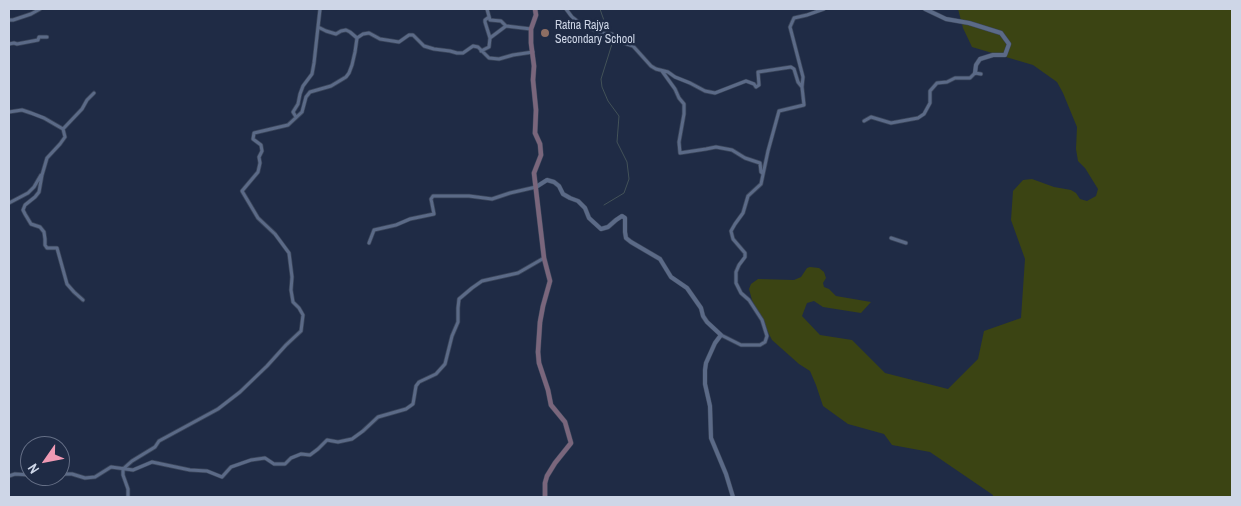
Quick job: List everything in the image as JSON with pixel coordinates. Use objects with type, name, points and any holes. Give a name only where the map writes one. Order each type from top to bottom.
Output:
[{"type":"main road","points":[[535,9],[536,15],[531,43],[536,110],[535,133],[540,144],[541,155],[534,173],[544,258],[550,281],[540,322],[538,352],[539,363],[551,405],[565,422],[571,443],[547,476],[545,497]]},
{"type":"street","points":[[9,20],[31,14],[40,9]]},
{"type":"street","points":[[296,117],[294,112],[300,94],[303,86],[312,74],[320,9]]},
{"type":"street","points":[[487,9],[492,21],[500,21],[506,26],[532,29]]},
{"type":"street","points":[[566,9],[572,17],[585,27],[612,34],[618,41],[634,46],[650,66],[668,72],[706,91],[715,93],[746,81],[754,84],[756,87],[759,85],[758,72],[790,67],[794,69],[798,82],[802,87]]},
{"type":"street","points":[[368,243],[374,230],[434,214],[433,196],[464,196],[492,199],[536,187],[547,180],[559,186],[563,194],[578,201],[585,208],[589,218],[601,229],[608,227],[622,216],[625,218],[626,238],[660,259],[671,277],[687,288],[701,308],[707,322],[721,335],[741,345],[760,345],[765,342],[767,336],[762,320],[749,300],[741,293],[736,283],[736,272],[746,257],[745,253],[733,239],[732,231],[734,224],[743,213],[748,196],[761,184],[779,111],[785,108],[804,105],[803,77],[790,27],[794,18],[824,9]]},
{"type":"street","points":[[864,121],[871,117],[891,123],[918,118],[924,114],[930,103],[930,92],[937,83],[947,82],[955,78],[970,78],[975,73],[976,65],[980,59],[993,55],[1006,55],[1009,44],[1002,33],[969,23],[946,19],[925,9]]},
{"type":"street","points":[[481,51],[489,47],[490,38],[485,20],[489,17]]},
{"type":"street","points":[[318,26],[336,34],[346,30],[357,38]]},
{"type":"street","points":[[490,38],[506,26]]},
{"type":"street","points":[[128,497],[123,469],[132,460],[155,447],[159,442],[218,409],[240,392],[302,331],[303,315],[293,302],[291,290],[292,277],[289,253],[275,234],[258,218],[242,191],[258,172],[260,163],[261,145],[253,139],[254,133],[288,125],[302,112],[306,96],[310,92],[331,86],[342,80],[349,73],[357,38],[363,34],[369,33],[380,39],[399,42],[409,35],[413,35],[424,46],[457,53],[463,53],[473,46],[478,47],[489,58],[499,59],[533,52]]},
{"type":"street","points":[[9,44],[47,37]]},
{"type":"street","points":[[662,71],[670,80],[684,104],[679,142],[680,153],[716,146],[732,150],[745,158],[760,163],[763,175]]},
{"type":"street","points":[[975,73],[981,74]]},
{"type":"street","points":[[63,129],[82,110],[87,100],[94,93]]},
{"type":"street","points":[[9,112],[22,110],[44,118],[63,129],[65,137],[47,158],[39,192],[23,210],[31,224],[40,227],[44,232],[47,248],[57,248],[67,284],[83,300]]},
{"type":"street","points":[[9,203],[34,187],[42,175]]},
{"type":"street","points":[[891,238],[906,243]]},
{"type":"street","points":[[70,474],[85,478],[95,477],[111,467],[133,470],[152,462],[222,476],[231,467],[251,460],[265,458],[274,464],[285,464],[291,458],[301,454],[310,454],[327,440],[338,442],[352,439],[364,431],[378,417],[406,409],[413,404],[416,386],[419,382],[436,374],[445,364],[452,336],[458,322],[459,300],[482,281],[518,273],[544,258]]},
{"type":"street","points":[[721,335],[715,343],[706,363],[705,384],[710,406],[711,438],[733,497]]},
{"type":"green space","points":[[958,9],[1232,9],[1232,497],[993,497],[993,495],[930,452],[892,445],[884,434],[848,424],[823,406],[810,371],[799,364],[772,340],[752,300],[749,289],[751,284],[758,279],[794,280],[801,277],[807,268],[819,268],[824,272],[826,278],[823,283],[824,287],[836,296],[871,302],[861,313],[823,307],[814,301],[807,303],[802,316],[820,335],[852,340],[885,373],[948,389],[978,359],[984,331],[1021,318],[1025,259],[1011,220],[1013,191],[1023,180],[1032,179],[1054,187],[1071,190],[1080,199],[1087,201],[1096,196],[1098,189],[1085,168],[1078,161],[1076,149],[1077,127],[1057,82],[1033,65],[972,47],[963,28]]},
{"type":"waterway","points":[[600,9],[608,32]]},
{"type":"waterway","points":[[604,205],[624,193],[629,179],[627,162],[617,142],[619,116],[608,101],[602,87],[601,79],[612,44],[609,36]]},
{"type":"place","name":"Ratna Rajya Secondary School","points":[[545,33]]}]
